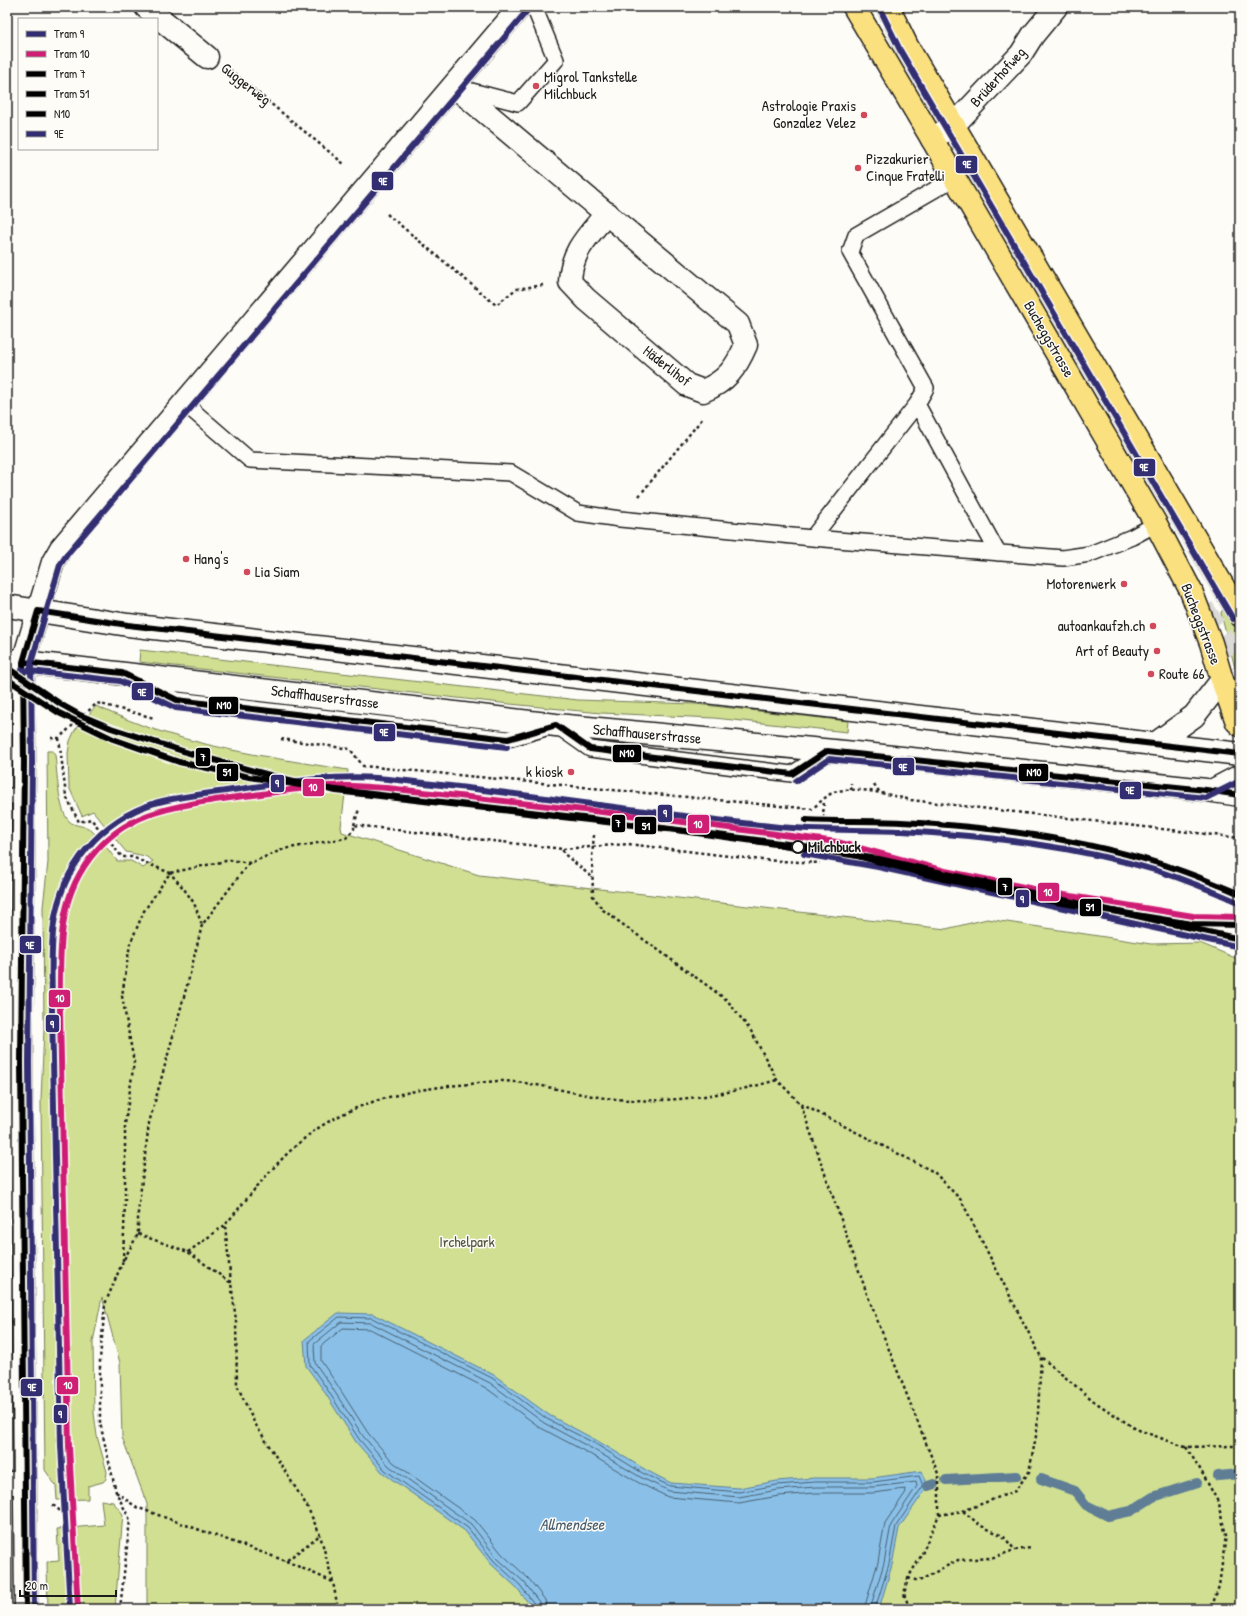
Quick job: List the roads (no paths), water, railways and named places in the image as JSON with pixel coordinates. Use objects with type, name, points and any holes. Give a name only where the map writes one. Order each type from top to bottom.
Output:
[{"type":"main road","name":"Bucheggstrasse","points":[[854,7],[1156,524],[1191,591],[1211,642],[1222,680],[1237,722],[1240,725]]},
{"type":"main road","name":"Bucheggstrasse","points":[[888,7],[907,46],[1240,616]]},
{"type":"street","name":"Guggerweg","points":[[146,7],[207,57]]},
{"type":"street","points":[[26,1609],[16,1483],[14,1062],[15,661],[38,611],[53,562],[61,548],[520,7]]},
{"type":"street","name":"Brüderhofweg","points":[[932,139],[954,125],[1021,54],[1033,35],[1056,7]]},
{"type":"street","name":"Häderlihof","points":[[454,86],[607,213],[738,324],[746,345],[738,365],[718,385],[703,391],[687,385],[586,299],[570,282],[570,267],[579,247],[607,213]]},
{"type":"street","points":[[7,606],[156,628],[1240,754]]},
{"type":"street","name":"Schaffhauserstrasse","points":[[15,661],[556,725],[827,751],[1206,790],[1240,795]]},
{"type":"street","name":"Bucheggstrasse","points":[[1155,744],[1194,716],[1222,680]]},
{"type":"lane","points":[[454,86],[518,103],[556,60],[534,7]]},
{"type":"lane","points":[[812,538],[917,404],[926,388],[850,252],[856,235],[955,178]]},
{"type":"lane","points":[[184,403],[250,460],[511,473],[578,513],[620,519],[812,538],[1063,558],[1090,554],[1132,537],[1156,524]]},
{"type":"lane","points":[[917,404],[998,553]]},
{"type":"lane","points":[[1206,790],[1240,772]]},
{"type":"water","name":"Allmendsee","points":[[338,1313],[373,1314],[494,1375],[549,1415],[671,1483],[739,1488],[777,1481],[814,1478],[872,1478],[922,1471],[928,1486],[899,1528],[892,1565],[879,1609],[533,1609],[517,1588],[491,1564],[465,1531],[383,1473],[356,1442],[322,1388],[306,1366],[304,1340]]},
{"type":"waterway","points":[[1218,1476],[1240,1474]]},
{"type":"waterway","points":[[946,1480],[1017,1476]]},
{"type":"waterway","points":[[1041,1479],[1075,1491],[1086,1505],[1108,1516],[1131,1511],[1153,1497],[1197,1483]]},
{"type":"waterway","points":[[928,1486],[934,1484]]},
{"type":"tunnel","points":[[1203,608],[1240,664]]},
{"type":"tram line","name":"7","points":[[12,671],[62,705],[80,715],[111,728],[192,754],[336,791],[676,830],[879,859],[1240,939]]},
{"type":"tram line","name":"51","points":[[7,679],[59,713],[113,739],[179,762],[249,777],[319,788],[592,819],[835,850],[944,879],[1056,902],[1192,924],[1240,925]]},
{"type":"tram line","name":"9","points":[[70,1609],[61,1446],[52,945],[58,902],[65,883],[87,848],[117,821],[135,811],[155,803],[184,797],[304,780],[358,777],[377,778],[779,827],[902,831],[999,839],[1063,849],[1127,862],[1179,878],[1240,903]]},
{"type":"tram line","name":"10","points":[[78,1609],[69,1446],[60,1011],[61,947],[66,908],[72,890],[80,874],[90,858],[102,845],[115,833],[131,823],[148,815],[192,804],[304,788],[327,786],[387,788],[629,815],[837,842],[945,871],[1058,894],[1193,916],[1240,917]]},
{"type":"tram line","name":"7","points":[[806,820],[889,821],[934,824],[999,830],[1065,840],[1161,864],[1240,894]]},
{"type":"tram line","name":"9","points":[[804,854],[878,867],[1240,947]]},
{"type":"place","name":"Migrol Tankstelle Milchbuck","points":[[536,86]]},
{"type":"place","name":"Astrologie Praxis Gonzalez Velez","points":[[864,115]]},
{"type":"place","name":"Pizzakurier Cinque Fratelli","points":[[858,168]]},
{"type":"place","name":"Hang's","points":[[186,559]]},
{"type":"place","name":"Lia Siam","points":[[247,572]]},
{"type":"place","name":"Motorenwerk","points":[[1124,584]]},
{"type":"place","name":"autoankaufzh.ch","points":[[1153,626]]},
{"type":"place","name":"Art of Beauty","points":[[1157,651]]},
{"type":"place","name":"Route 66","points":[[1151,674]]},
{"type":"place","name":"k kiosk","points":[[571,772]]},
{"type":"place","name":"Milchbuck","points":[[798,847]]},
{"type":"park label","name":"Irchelpark","points":[[467,1242]]}]
